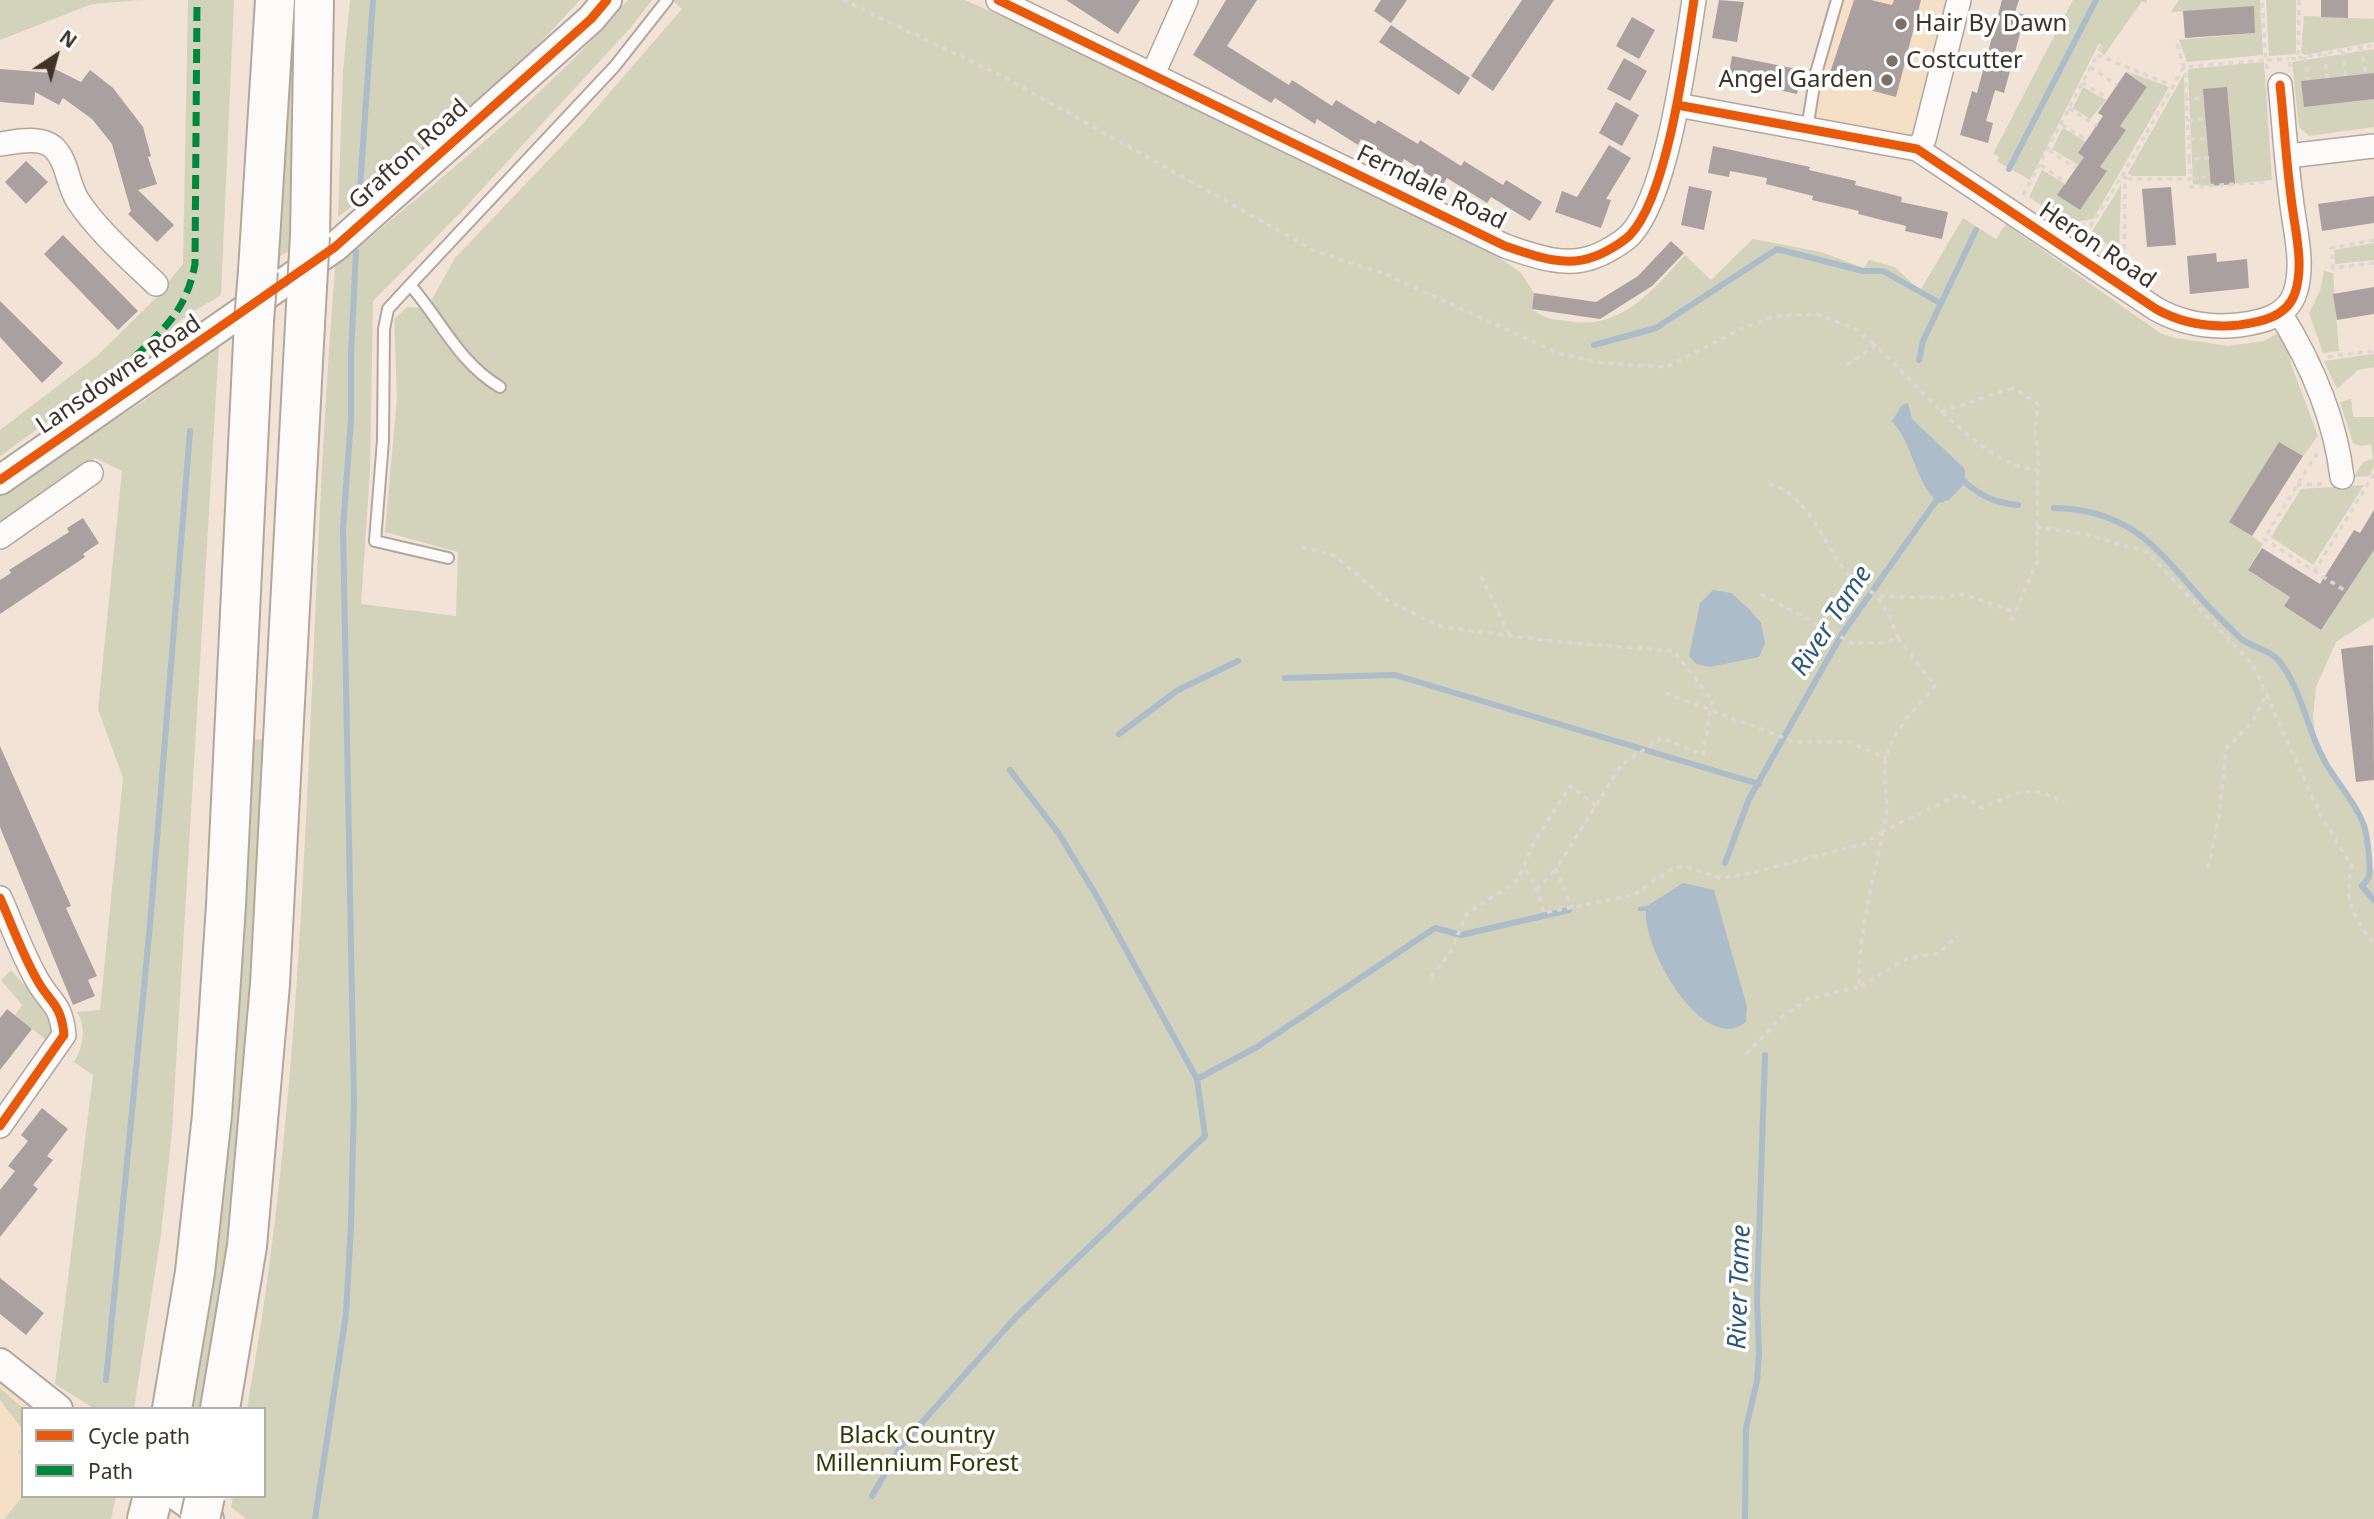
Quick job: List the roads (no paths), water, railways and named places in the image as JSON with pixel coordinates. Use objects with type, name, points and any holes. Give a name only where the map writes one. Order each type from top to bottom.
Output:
[{"type":"highway","points":[[172,1407],[195,1272],[212,1115],[226,905],[240,323],[258,271],[275,0]]},
{"type":"highway","points":[[220,1407],[247,1246],[270,984],[310,236],[314,0]]},
{"type":"highway","points":[[200,1519],[205,1498]]},
{"type":"street","name":"Grafton Road","points":[[240,323],[335,247],[591,19],[607,0]]},
{"type":"street","name":"Ferndale Road","points":[[998,0],[1505,246],[1546,260],[1593,258],[1629,236],[1651,201],[1677,105],[1694,0]]},
{"type":"street","points":[[1153,74],[1186,0]]},
{"type":"street","points":[[1917,149],[1927,128],[1959,0]]},
{"type":"street","points":[[2286,79],[2288,156],[2299,274],[2295,294],[2280,313],[2314,371],[2341,458]]},
{"type":"street","name":"Heron Road","points":[[1677,105],[1917,149],[2171,318],[2231,326],[2255,323],[2280,313]]},
{"type":"street","points":[[0,144],[32,140],[52,146],[63,162],[77,199],[100,228],[156,284]]},
{"type":"street","points":[[2288,156],[2374,146]]},
{"type":"street","name":"Lansdowne Road","points":[[0,480],[240,323]]},
{"type":"street","points":[[0,537],[91,472]]},
{"type":"street","points":[[0,898],[37,981],[55,1001],[62,1019],[64,1035],[0,1126]]},
{"type":"street","points":[[0,1363],[55,1407]]},
{"type":"street","points":[[157,1504],[209,1519]]},
{"type":"lane","points":[[448,558],[375,541],[383,440],[384,329],[388,309],[615,66],[667,0]]},
{"type":"lane","points":[[1807,129],[1816,74],[1837,0]]},
{"type":"lane","points":[[410,285],[445,335],[487,379],[500,387]]},
{"type":"water","points":[[1908,403],[1912,419],[1965,469],[1965,483],[1949,500],[1939,503],[1924,485],[1905,441],[1892,421],[1902,405]]},
{"type":"water","points":[[1713,590],[1731,593],[1761,623],[1765,643],[1759,657],[1710,667],[1696,664],[1689,656],[1700,603]]},
{"type":"water","points":[[1683,883],[1714,890],[1747,1007],[1746,1022],[1729,1029],[1712,1024],[1694,1011],[1678,993],[1654,948],[1647,927],[1646,911],[1638,911],[1638,907],[1647,906]]},
{"type":"waterway","points":[[359,203],[373,0]]},
{"type":"waterway","name":"River Tame","points":[[2009,169],[2096,0]]},
{"type":"waterway","name":"River Tame","points":[[1919,360],[1923,341],[1976,230]]},
{"type":"waterway","points":[[1594,345],[1656,328],[1777,249],[1863,271],[1883,271],[1940,303]]},
{"type":"waterway","points":[[315,1519],[346,1314],[351,1225],[354,1101],[343,528],[351,419],[356,251]]},
{"type":"waterway","points":[[106,1380],[150,925],[190,431]]},
{"type":"waterway","points":[[1961,479],[1987,497],[2018,505]]},
{"type":"waterway","name":"River Tame","points":[[1725,863],[1749,799],[1842,634],[1936,501],[1937,493]]},
{"type":"waterway","points":[[2054,508],[2086,511],[2113,519],[2135,531],[2171,564],[2239,637],[2279,661],[2299,696],[2323,758],[2356,808],[2364,826],[2368,844],[2369,874],[2362,886],[2374,900]]},
{"type":"waterway","points":[[1119,734],[1178,690],[1238,661]]},
{"type":"waterway","points":[[1285,678],[1395,675],[1759,784]]},
{"type":"waterway","points":[[1010,770],[1059,834],[1096,895],[1197,1079]]},
{"type":"waterway","points":[[872,1496],[901,1446],[1016,1317],[1205,1136],[1197,1079],[1257,1047],[1435,928],[1461,935],[1569,910]]},
{"type":"waterway","name":"River Tame","points":[[1745,1519],[1746,1428],[1757,1381],[1759,1354],[1757,1298],[1765,1055]]},
{"type":"place","name":"Hair By Dawn","points":[[1901,24]]},
{"type":"place","name":"Costcutter","points":[[1892,61]]},
{"type":"place","name":"Angel Garden","points":[[1887,80]]},
{"type":"park label","name":"Black Country Millennium Forest","points":[[917,1450]]}]
